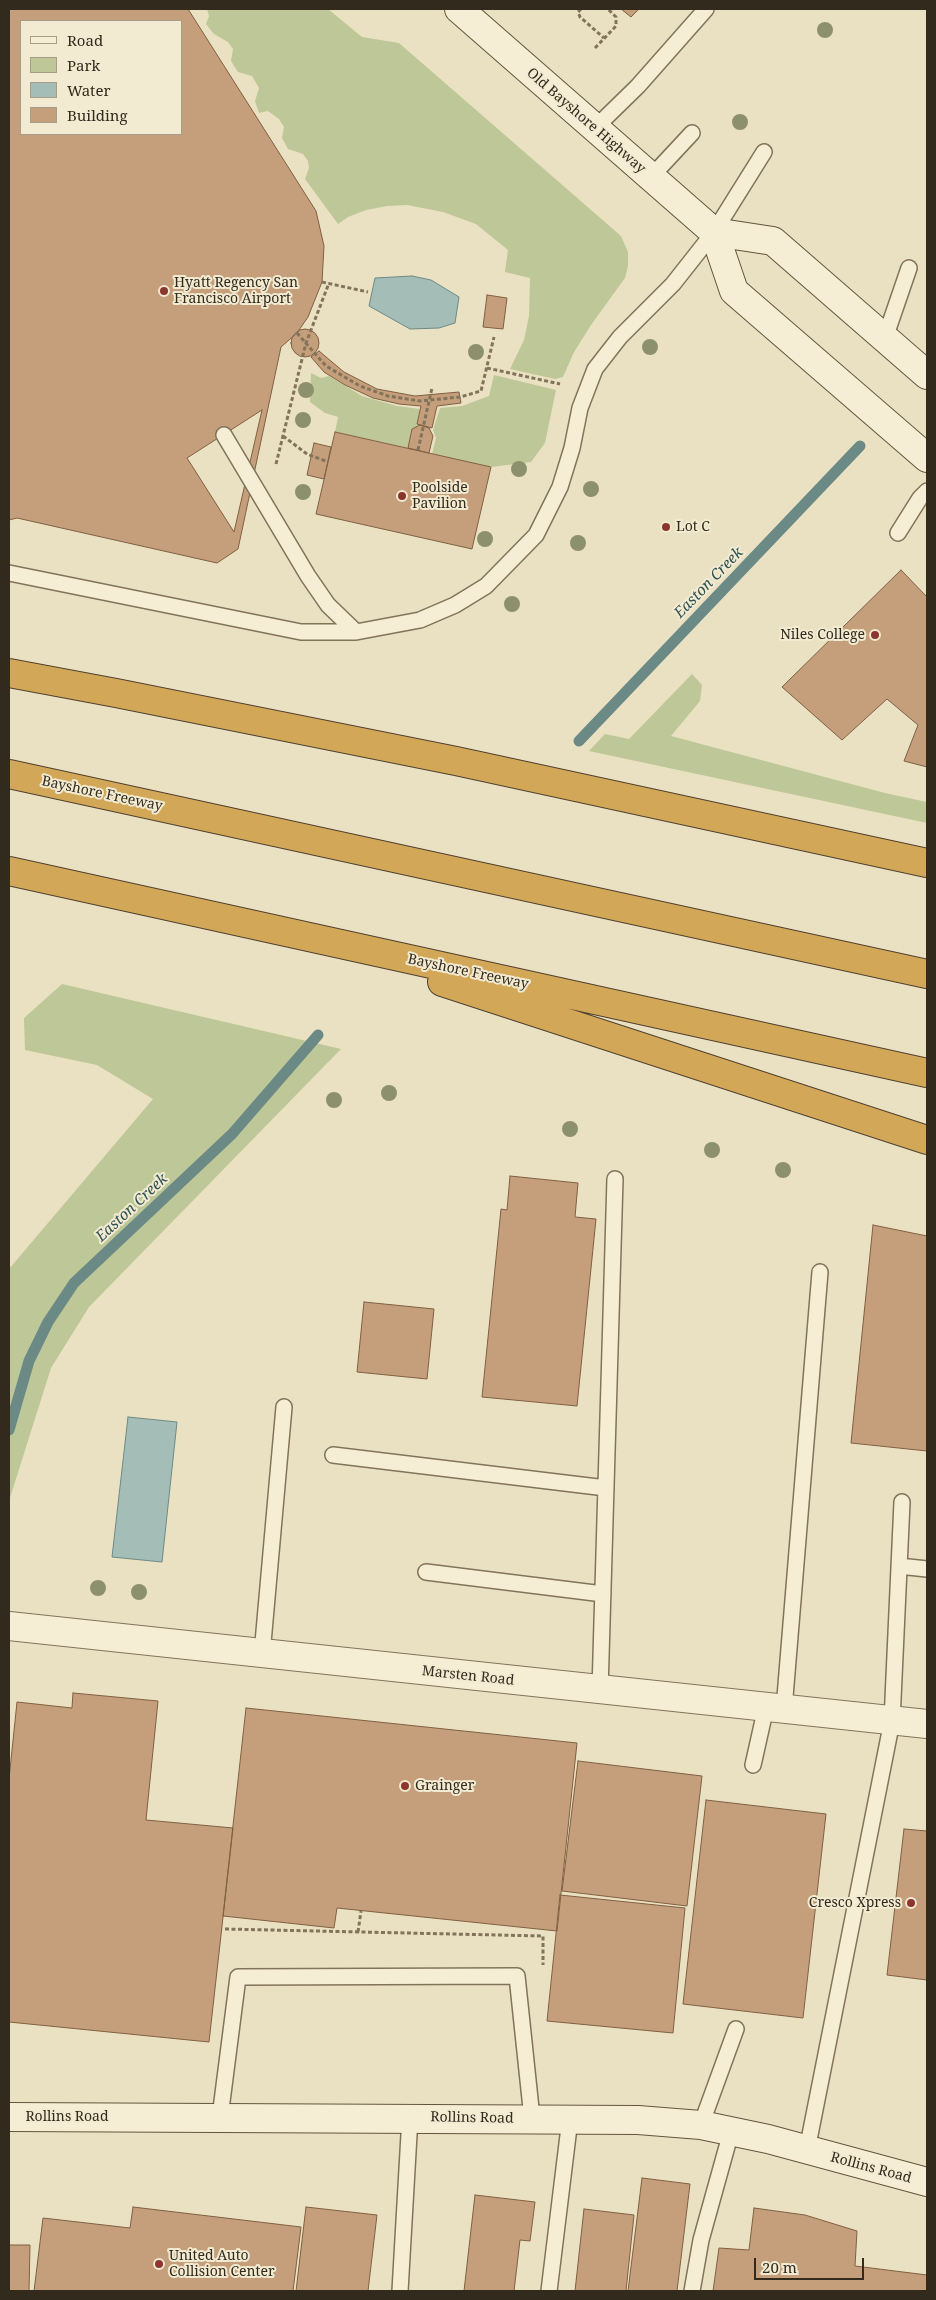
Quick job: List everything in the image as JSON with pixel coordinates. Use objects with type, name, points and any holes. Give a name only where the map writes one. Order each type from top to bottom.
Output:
[{"type":"highway","points":[[9,673],[116,692],[446,759],[927,863]]},
{"type":"highway","name":"Bayshore Freeway","points":[[9,774],[927,974]]},
{"type":"highway","name":"Bayshore Freeway","points":[[9,871],[927,1073]]},
{"type":"highway","points":[[294,934],[927,1140]]},
{"type":"main road","name":"Old Bayshore Highway","points":[[458,9],[714,232]]},
{"type":"main road","points":[[927,375],[774,241],[714,232],[734,291],[927,458]]},
{"type":"main road","name":"Marsten Road","points":[[9,1626],[927,1724]]},
{"type":"main road","name":"Rollins Road","points":[[9,2117],[410,2117],[638,2120],[701,2126],[730,2132],[927,2182]]},
{"type":"lane","points":[[595,128],[638,86],[706,9]]},
{"type":"lane","points":[[650,177],[692,133]]},
{"type":"lane","points":[[9,573],[301,632],[356,632],[420,620],[454,606],[486,586],[536,535],[560,487],[572,448],[580,408],[595,369],[620,337],[674,284],[714,232],[764,152]]},
{"type":"lane","points":[[885,338],[908,268]]},
{"type":"lane","points":[[224,435],[313,583],[328,605],[356,632]]},
{"type":"lane","points":[[898,533],[920,498],[927,491]]},
{"type":"lane","points":[[600,1690],[615,1179]]},
{"type":"lane","points":[[752,1765],[775,1708],[820,1272]]},
{"type":"lane","points":[[262,1654],[284,1407]]},
{"type":"lane","points":[[333,1455],[606,1488]]},
{"type":"lane","points":[[807,2150],[892,1721],[902,1502]]},
{"type":"lane","points":[[899,1566],[927,1568]]},
{"type":"lane","points":[[426,1572],[603,1594]]},
{"type":"lane","points":[[220,2117],[238,1977],[517,1976],[532,2118]]},
{"type":"lane","points":[[701,2126],[736,2028]]},
{"type":"lane","points":[[400,2291],[410,2117]]},
{"type":"lane","points":[[549,2291],[570,2119]]},
{"type":"lane","points":[[692,2291],[701,2240],[730,2132]]},
{"type":"path","points":[[581,9],[578,12],[580,17],[604,38]]},
{"type":"path","points":[[595,48],[616,26],[616,17],[613,10],[608,9]]},
{"type":"path","points":[[322,282],[368,292]]},
{"type":"path","points":[[276,464],[306,343],[329,283]]},
{"type":"path","points":[[297,333],[326,366],[360,386],[402,399],[429,400],[460,397],[482,391],[494,337]]},
{"type":"path","points":[[487,368],[566,385]]},
{"type":"path","points":[[418,450],[432,388]]},
{"type":"path","points":[[283,436],[307,454],[328,462]]},
{"type":"path","points":[[358,1932],[360,1911]]},
{"type":"green space","points":[[207,9],[328,9],[362,37],[399,43],[621,236],[628,252],[628,266],[625,278],[574,352],[563,377],[555,379],[510,369],[524,340],[529,316],[530,278],[505,272],[508,250],[476,224],[443,212],[407,205],[366,210],[348,217],[338,224],[305,179],[309,168],[308,161],[303,154],[288,149],[282,138],[284,127],[279,119],[268,111],[259,113],[255,101],[259,88],[252,76],[238,72],[231,61],[233,49],[228,42],[214,34],[206,24],[209,16]]},
{"type":"green space","points":[[311,373],[321,378],[329,376],[362,396],[397,406],[420,409],[417,424],[420,425],[412,429],[408,448],[335,432],[338,417],[325,413],[310,402]]},
{"type":"green space","points":[[494,375],[556,390],[545,443],[531,462],[491,467],[432,454],[436,438],[433,430],[440,408],[462,406],[489,396]]},
{"type":"green space","points":[[692,674],[702,685],[700,701],[671,736],[885,793],[927,802],[927,823],[589,751],[605,734],[629,739]]},
{"type":"green space","points":[[62,984],[341,1049],[89,1307],[51,1368],[9,1501],[9,1269],[153,1099],[97,1065],[25,1050],[24,1018]]},
{"type":"water","points":[[412,276],[431,280],[459,297],[455,323],[439,328],[410,329],[369,306],[375,278]]},
{"type":"water","points":[[128,1417],[177,1422],[162,1562],[112,1557]]},
{"type":"building","name":"Hyatt Regency San Francisco Airport","points":[[9,9],[188,9],[316,211],[324,246],[322,282],[308,317],[297,333],[281,347],[238,549],[217,563],[17,518],[9,520]],"holes":[[[262,410],[234,532],[187,458]]]},
{"type":"building","points":[[621,9],[639,9],[631,17]]},
{"type":"building","points":[[487,295],[507,298],[503,329],[483,327]]},
{"type":"building","points":[[305,329],[315,333],[319,343],[315,353],[305,357],[295,353],[291,343],[295,333]]},
{"type":"building","points":[[319,351],[344,372],[377,389],[415,396],[459,392],[461,403],[437,406],[432,428],[417,424],[421,406],[399,404],[373,398],[345,385],[324,372],[311,357]]},
{"type":"building","points":[[420,425],[429,428],[433,436],[429,453],[408,448],[412,429]]},
{"type":"building","name":"Poolside Pavilion","points":[[335,432],[491,467],[472,549],[316,514]]},
{"type":"building","points":[[314,443],[331,447],[324,479],[307,475]]},
{"type":"building","points":[[901,570],[927,597],[927,767],[904,761],[918,725],[887,699],[842,740],[782,687]]},
{"type":"building","points":[[510,1176],[578,1183],[575,1217],[596,1219],[577,1406],[482,1397],[501,1209],[507,1210]]},
{"type":"building","points":[[873,1225],[927,1236],[927,1451],[851,1443]]},
{"type":"building","points":[[364,1302],[434,1309],[427,1379],[357,1372]]},
{"type":"building","points":[[73,1693],[158,1701],[146,1820],[233,1828],[209,2042],[9,2022],[9,1779],[17,1702],[72,1708]]},
{"type":"building","name":"Grainger","points":[[246,1708],[577,1743],[557,1931],[337,1908],[334,1928],[223,1916]]},
{"type":"building","points":[[578,1761],[702,1776],[687,1906],[562,1891]]},
{"type":"building","points":[[706,1800],[826,1814],[803,2018],[683,2004]]},
{"type":"building","name":"Cresco Xpress","points":[[904,1829],[927,1831],[927,1980],[887,1975]]},
{"type":"building","points":[[560,1895],[685,1908],[673,2033],[547,2021]]},
{"type":"building","points":[[642,2178],[690,2184],[677,2291],[628,2291]]},
{"type":"building","points":[[475,2195],[535,2202],[530,2241],[520,2240],[514,2291],[464,2291]]},
{"type":"building","points":[[133,2207],[301,2227],[293,2291],[34,2291],[43,2218],[130,2228]]},
{"type":"building","points":[[306,2207],[377,2215],[368,2291],[296,2291]]},
{"type":"building","points":[[754,2208],[805,2215],[857,2231],[855,2266],[927,2275],[927,2291],[713,2291],[719,2248],[749,2250]]},
{"type":"building","points":[[584,2209],[634,2215],[626,2291],[575,2291]]},
{"type":"building","points":[[9,2245],[30,2245],[29,2291],[9,2291]]},
{"type":"waterway","name":"Easton Creek","points":[[579,741],[860,446]]},
{"type":"waterway","name":"Easton Creek","points":[[9,1430],[29,1361],[48,1322],[74,1283],[232,1134],[318,1035]]},
{"type":"place","name":"Hyatt Regency San Francisco Airport","points":[[164,291]]},
{"type":"place","name":"Poolside Pavilion","points":[[402,496]]},
{"type":"place","name":"Lot C","points":[[666,527]]},
{"type":"place","name":"Niles College","points":[[875,635]]},
{"type":"place","name":"Grainger","points":[[405,1786]]},
{"type":"place","name":"Cresco Xpress","points":[[911,1903]]},
{"type":"place","name":"United Auto Collision Center","points":[[159,2264]]}]
